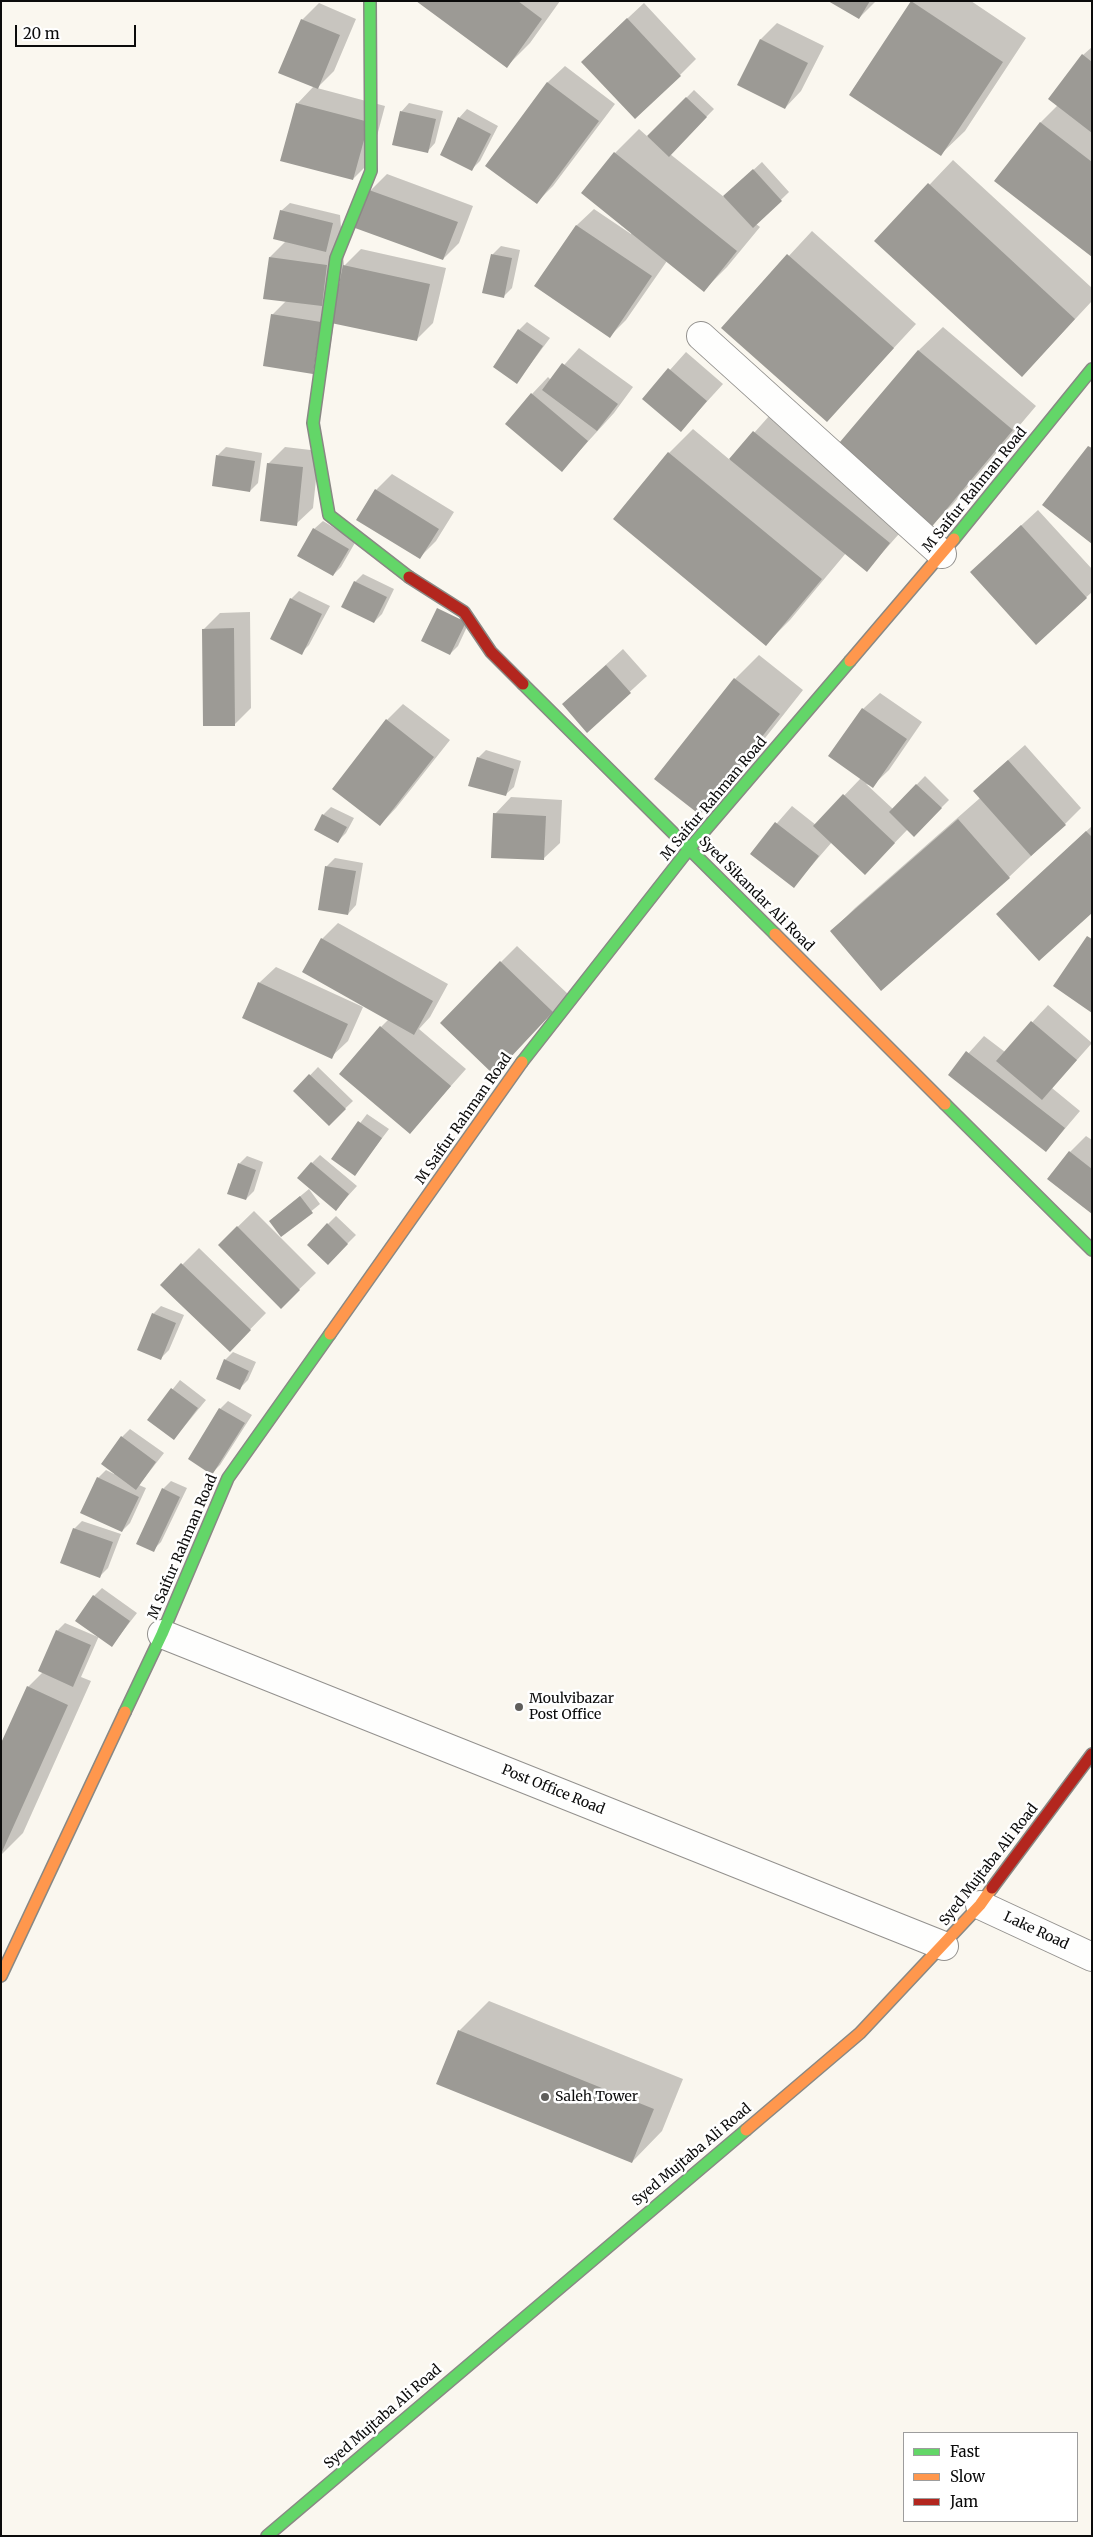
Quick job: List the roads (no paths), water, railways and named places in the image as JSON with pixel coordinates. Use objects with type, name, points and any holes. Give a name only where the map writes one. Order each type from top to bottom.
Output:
[{"type":"street","name":"Syed Sikandar Ali Road","points":[[370,1],[371,170],[336,258],[313,423],[329,515],[395,568],[464,612],[491,652],[1092,1250]]},
{"type":"street","points":[[701,336],[942,554]]},
{"type":"street","name":"M Saifur Rahman Road","points":[[1,1976],[162,1634],[228,1478],[535,1044],[689,849],[942,554],[1092,369]]},
{"type":"street","name":"Post Office Road","points":[[162,1634],[944,1946]]},
{"type":"street","name":"Syed Mujtaba Ali Road","points":[[268,2536],[860,2033],[980,1906],[1092,1754]]},
{"type":"street","name":"Lake Road","points":[[980,1906],[1092,1957]]},
{"type":"place","name":"Moulvibazar Post Office","points":[[519,1707]]},
{"type":"place","name":"Saleh Tower","points":[[545,2097]]}]
